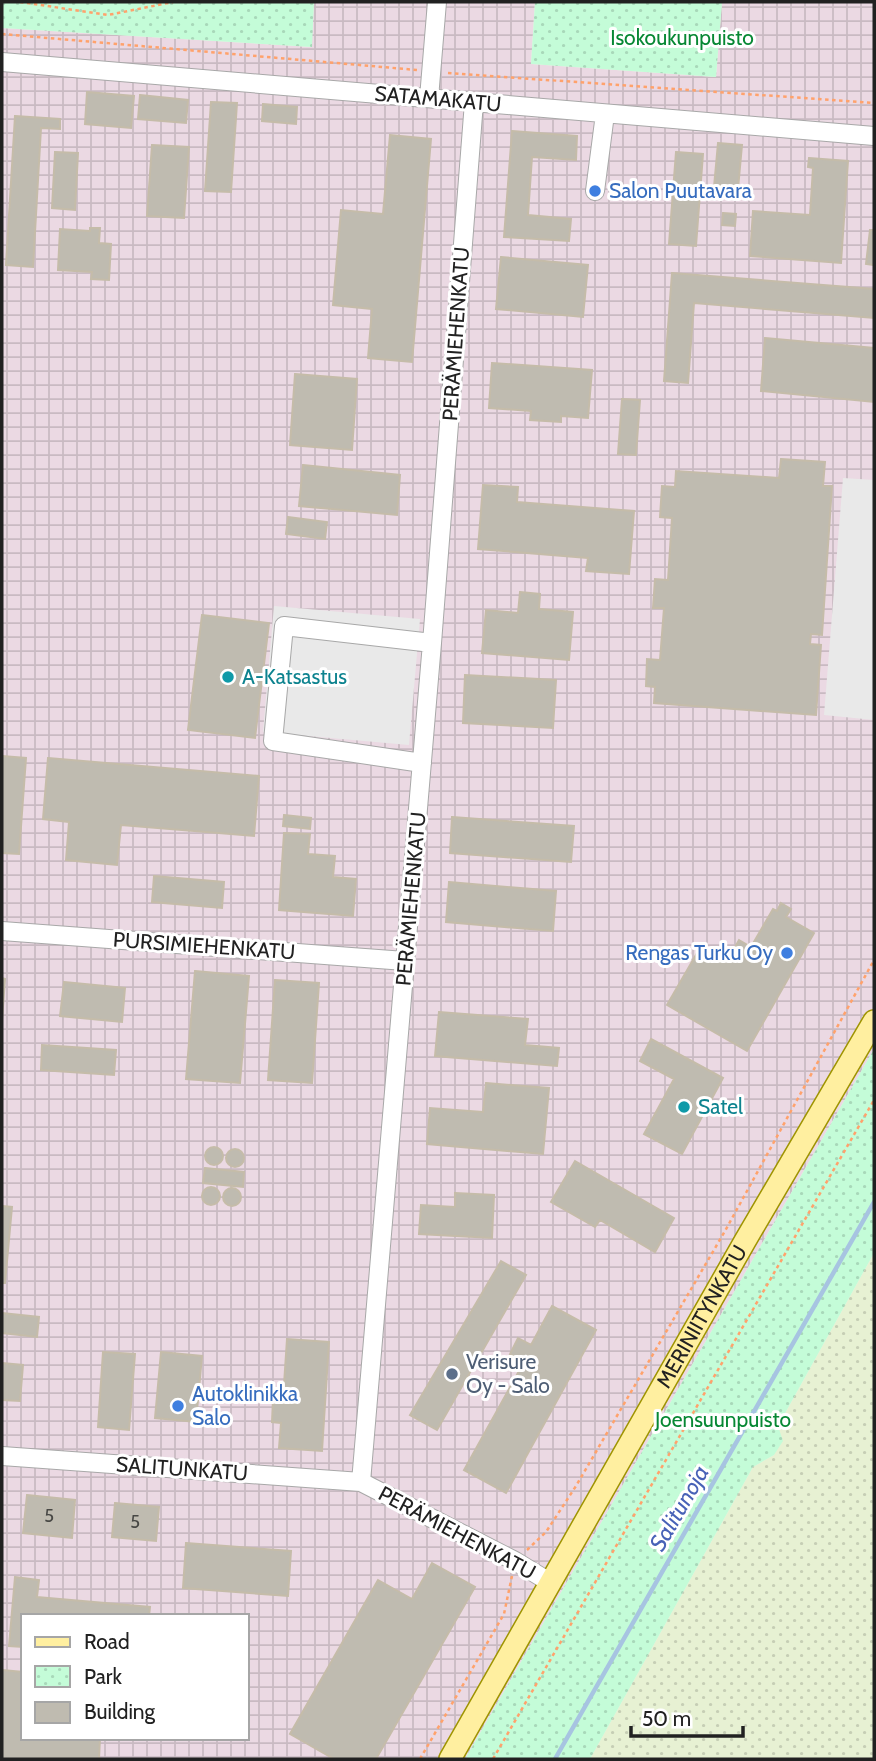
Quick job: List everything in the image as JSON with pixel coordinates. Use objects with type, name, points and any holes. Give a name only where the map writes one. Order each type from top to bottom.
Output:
[{"type":"main road","name":"MERINIITYNKATU","points":[[450,1759],[752,1229],[874,1021]]},
{"type":"street","points":[[429,98],[429,71],[437,2]]},
{"type":"street","name":"SATAMAKATU","points":[[2,62],[874,136]]},
{"type":"street","name":"PERÄMIEHENKATU","points":[[474,102],[432,643],[361,1482],[516,1561],[551,1583]]},
{"type":"street","points":[[595,191],[605,114]]},
{"type":"street","points":[[422,763],[273,741],[284,626],[432,643]]},
{"type":"street","name":"PURSIMIEHENKATU","points":[[2,932],[405,961]]},
{"type":"street","name":"SALITUNKATU","points":[[2,1456],[361,1482]]},
{"type":"path","points":[[20,2],[108,15],[173,2]]},
{"type":"path","points":[[419,1759],[504,1614],[516,1561],[546,1532],[576,1486],[725,1231],[874,960]]},
{"type":"path","points":[[493,1759],[874,1100]]},
{"type":"shaded area","points":[[314,2],[535,2],[531,64],[716,77],[722,2],[874,2],[874,1049],[465,1759],[2,1759],[2,28],[311,47]]},
{"type":"shaded area","points":[[843,478],[874,480],[874,720],[824,715]]},
{"type":"shaded area","points":[[274,606],[420,619],[409,745],[263,732]]},
{"type":"green space","points":[[2,2],[314,2],[312,47],[2,28]]},
{"type":"green space","name":"Isokoukunpuisto","points":[[535,2],[722,2],[716,77],[531,64]]},
{"type":"green space","name":"Joensuunpuisto","points":[[874,1049],[874,1253],[778,1426],[783,1441],[774,1455],[753,1467],[590,1759],[465,1759]]},
{"type":"green space","points":[[874,1253],[874,1759],[590,1759],[753,1467],[774,1455],[778,1426]]},
{"type":"building","points":[[87,92],[134,96],[131,128],[85,124]]},
{"type":"building","points":[[140,95],[188,100],[186,123],[138,119]]},
{"type":"building","points":[[211,102],[237,103],[231,192],[205,191]]},
{"type":"building","points":[[263,104],[297,107],[296,124],[262,121]]},
{"type":"building","points":[[15,116],[60,119],[60,129],[41,128],[33,267],[6,265]]},
{"type":"building","points":[[512,131],[577,136],[576,160],[532,157],[528,215],[571,219],[569,241],[504,237]]},
{"type":"building","points":[[390,135],[431,139],[412,362],[368,358],[372,309],[333,305],[341,210],[383,214]]},
{"type":"building","points":[[718,143],[742,145],[738,189],[714,187]]},
{"type":"building","points":[[152,145],[189,147],[184,218],[147,216]]},
{"type":"building","points":[[55,152],[78,153],[75,210],[52,208]]},
{"type":"building","points":[[676,152],[703,154],[696,246],[669,244]]},
{"type":"building","points":[[809,158],[848,161],[841,263],[750,256],[753,211],[810,215],[813,168],[808,167]]},
{"type":"building","points":[[723,213],[736,214],[735,226],[722,225]]},
{"type":"building","points":[[90,228],[100,228],[99,243],[111,244],[109,280],[91,279],[92,272],[58,270],[60,229],[90,231]]},
{"type":"building","points":[[870,230],[874,230],[874,265],[866,264]]},
{"type":"building","points":[[501,257],[588,265],[583,317],[496,309]]},
{"type":"building","points":[[672,273],[874,289],[874,318],[694,303],[688,383],[664,381]]},
{"type":"building","points":[[765,338],[874,348],[874,402],[761,391]]},
{"type":"building","points":[[492,363],[592,370],[588,418],[561,416],[561,422],[530,420],[531,411],[489,408]]},
{"type":"building","points":[[295,374],[357,379],[352,450],[290,445]]},
{"type":"building","points":[[622,399],[640,400],[636,455],[618,454]]},
{"type":"building","points":[[781,459],[825,462],[823,486],[832,486],[822,635],[811,634],[810,644],[821,645],[816,715],[654,703],[655,687],[646,686],[647,659],[660,660],[664,608],[653,608],[655,579],[668,580],[672,518],[660,517],[662,486],[675,487],[676,471],[779,478]]},
{"type":"building","points":[[303,465],[400,475],[397,515],[299,506]]},
{"type":"building","points":[[483,485],[518,487],[517,502],[634,511],[629,574],[586,571],[588,558],[478,549]]},
{"type":"building","points":[[288,517],[327,522],[325,539],[286,534]]},
{"type":"building","points":[[520,592],[540,594],[539,609],[573,612],[569,660],[482,653],[486,610],[518,613]]},
{"type":"building","name":"A-Katsastus","points":[[202,615],[269,623],[255,738],[188,730]]},
{"type":"building","points":[[465,675],[556,680],[553,728],[463,723]]},
{"type":"building","points":[[2,756],[26,758],[19,854],[2,853]]},
{"type":"building","points":[[48,758],[259,776],[254,836],[121,825],[117,865],[66,860],[69,822],[43,819]]},
{"type":"building","points":[[284,815],[311,818],[310,829],[283,826]]},
{"type":"building","points":[[452,817],[574,826],[571,862],[450,853]]},
{"type":"building","points":[[284,833],[310,834],[308,854],[335,856],[333,877],[356,879],[353,916],[279,910]]},
{"type":"building","points":[[154,876],[224,882],[222,908],[152,902]]},
{"type":"building","points":[[449,882],[556,891],[553,931],[446,922]]},
{"type":"building","points":[[781,903],[791,909],[786,917],[814,933],[747,1051],[667,1005],[701,946],[727,961],[739,940],[751,947],[773,909],[777,911]]},
{"type":"building","points":[[195,971],[249,976],[240,1083],[186,1079]]},
{"type":"building","points":[[2,978],[5,979],[2,1020]]},
{"type":"building","points":[[275,980],[319,983],[312,1083],[268,1080]]},
{"type":"building","points":[[64,982],[125,988],[122,1022],[60,1016]]},
{"type":"building","points":[[439,1012],[528,1019],[525,1045],[559,1048],[557,1066],[435,1056]]},
{"type":"building","name":"Satel","points":[[651,1039],[723,1078],[682,1154],[644,1134],[674,1079],[640,1061]]},
{"type":"building","points":[[42,1045],[116,1050],[114,1075],[41,1070]]},
{"type":"building","points":[[486,1083],[549,1088],[543,1154],[427,1144],[430,1108],[483,1112]]},
{"type":"building","points":[[210,1147],[218,1147],[223,1156],[221,1163],[210,1165],[205,1160],[205,1152]]},
{"type":"building","points":[[231,1149],[239,1149],[244,1158],[242,1165],[231,1167],[226,1162],[226,1154]]},
{"type":"building","points":[[575,1161],[674,1218],[655,1252],[600,1220],[595,1227],[551,1202]]},
{"type":"building","points":[[205,1168],[244,1172],[243,1187],[203,1183]]},
{"type":"building","points":[[207,1187],[215,1187],[220,1196],[218,1203],[207,1205],[202,1200],[202,1192]]},
{"type":"building","points":[[228,1188],[236,1188],[241,1197],[239,1204],[228,1206],[223,1201],[223,1193]]},
{"type":"building","points":[[455,1193],[494,1195],[492,1238],[419,1234],[421,1205],[455,1207]]},
{"type":"building","points":[[2,1206],[12,1207],[5,1283],[2,1283]]},
{"type":"building","points":[[501,1261],[526,1275],[437,1430],[410,1415]]},
{"type":"building","points":[[552,1306],[596,1330],[506,1493],[464,1470],[524,1362],[510,1354],[518,1338],[531,1345]]},
{"type":"building","points":[[2,1313],[39,1317],[37,1337],[2,1333]]},
{"type":"building","points":[[287,1339],[329,1342],[322,1451],[279,1448],[281,1423],[272,1422],[273,1399],[283,1400]]},
{"type":"building","points":[[103,1352],[135,1354],[129,1430],[98,1427]]},
{"type":"building","points":[[161,1352],[202,1356],[196,1422],[155,1418]]},
{"type":"building","points":[[2,1363],[23,1365],[20,1401],[2,1400]]},
{"type":"building","points":[[27,1495],[75,1500],[72,1538],[23,1533]]},
{"type":"building","points":[[115,1503],[159,1507],[156,1541],[112,1537]]},
{"type":"building","points":[[186,1543],[291,1551],[288,1596],[183,1588]]},
{"type":"building","points":[[432,1563],[475,1587],[376,1759],[334,1759],[290,1734],[378,1580],[412,1599]]},
{"type":"building","points":[[15,1577],[39,1580],[37,1597],[150,1607],[149,1614],[21,1614],[21,1647],[9,1646]]},
{"type":"building","points":[[2,1670],[21,1672],[21,1740],[100,1740],[99,1759],[2,1759]]},
{"type":"waterway","name":"Salitunoja","points":[[555,1759],[874,1202]]},
{"type":"place","name":"Salon Puutavara","points":[[595,191]]},
{"type":"place","name":"A-Katsastus","points":[[228,677]]},
{"type":"place","name":"Rengas Turku Oy","points":[[787,953]]},
{"type":"place","name":"Satel","points":[[684,1107]]},
{"type":"place","name":"Verisure Oy - Salo","points":[[452,1374]]},
{"type":"place","name":"Autoklinikka Salo","points":[[178,1406]]}]
